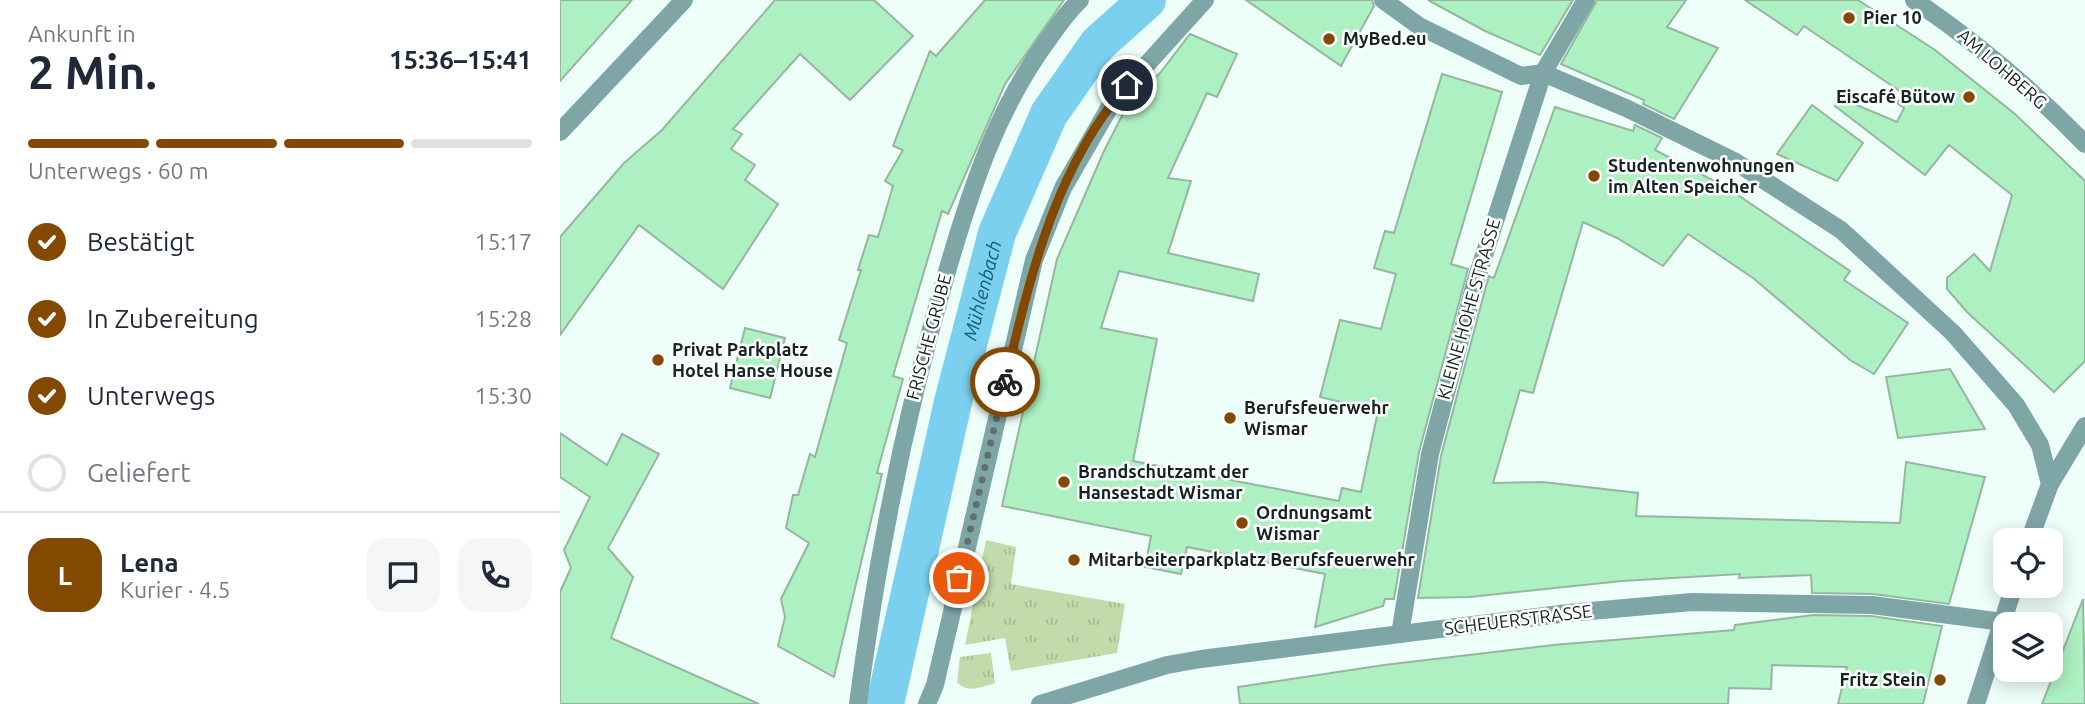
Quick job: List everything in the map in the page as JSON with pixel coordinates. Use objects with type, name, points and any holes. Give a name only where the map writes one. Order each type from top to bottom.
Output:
[{"type":"street","points":[[560,132],[684,0]]},
{"type":"street","name":"FRISCHE GRUBE","points":[[858,704],[873,584],[897,466],[923,352],[958,232],[984,156],[1023,73],[1080,0]]},
{"type":"street","points":[[926,704],[935,685],[1034,260],[1063,188],[1112,103],[1205,0]]},
{"type":"street","points":[[1383,0],[1419,26],[1521,76],[1543,73],[1626,108],[1734,161],[1842,230],[1953,333],[2016,405],[2040,445],[2050,484]]},
{"type":"street","name":"KLEINE HOHE STRASSE","points":[[1400,634],[1430,454],[1490,233],[1543,73],[1586,0]]},
{"type":"street","name":"AM LOHBERG","points":[[1914,0],[1954,27],[2031,91],[2085,144]]},
{"type":"street","points":[[2034,528],[2050,484],[2085,426]]},
{"type":"street","name":"SCHEUERSTRASSE","points":[[1040,704],[1167,665],[1568,613],[1692,602],[1872,605],[1993,621]]},
{"type":"street","points":[[1976,704],[1993,652]]},
{"type":"green space","points":[[986,540],[1016,547],[1011,584],[1125,604],[1117,653],[1011,671],[1005,638],[965,645]]},
{"type":"green space","points":[[991,653],[995,683],[970,689],[957,682],[960,657]]},
{"type":"building","points":[[560,0],[632,0],[560,81]]},
{"type":"building","points":[[775,0],[874,0],[913,36],[850,100],[800,54],[733,129],[742,134],[731,149],[755,165],[745,180],[778,204],[723,289],[639,225],[560,335],[560,237],[624,163],[662,130]]},
{"type":"building","points":[[985,0],[1064,0],[1005,84],[948,214],[942,211],[893,376],[903,379],[877,473],[882,474],[834,677],[778,646],[785,617],[781,599],[809,543],[786,528],[793,495],[798,495],[810,454],[815,457],[847,343],[839,340],[861,270],[858,270],[869,235],[878,237],[893,186],[885,181],[903,150],[893,146],[930,51],[936,56]]},
{"type":"building","name":"MyBed.eu","points":[[1246,0],[1372,0],[1374,6],[1341,66]]},
{"type":"building","points":[[1428,0],[1573,0],[1540,55],[1485,31]]},
{"type":"building","points":[[1597,0],[1686,0],[1667,27],[1718,48],[1674,119],[1643,104],[1644,100],[1561,64]]},
{"type":"building","points":[[1745,0],[1858,0],[1935,50],[2015,114],[2085,181],[2085,361],[2054,392],[1967,312],[1947,289],[1947,278],[1974,254],[1990,271],[2012,195],[1949,145],[1925,175],[1835,106],[1840,98],[1897,122],[1904,108],[1897,103],[1904,94],[1804,26],[1797,35]]},
{"type":"building","points":[[1190,34],[1237,54],[1217,97],[1207,93],[1168,178],[1191,181],[1168,253],[1259,274],[1253,301],[1119,271],[1101,328],[1157,339],[1133,461],[1339,501],[1342,488],[1361,492],[1378,411],[1320,397],[1340,320],[1381,329],[1396,274],[1374,268],[1385,231],[1394,233],[1442,74],[1502,92],[1451,264],[1468,269],[1419,452],[1394,599],[1385,599],[1383,606],[1315,627],[1325,574],[1187,547],[1181,574],[1145,567],[1151,536],[1002,506],[1057,259],[1104,151],[1128,104],[1160,73]]},
{"type":"building","points":[[1812,105],[1863,143],[1837,181],[1777,154]]},
{"type":"building","points":[[1555,107],[1633,131],[1635,125],[1662,138],[1655,150],[1726,187],[1850,271],[1844,280],[1908,323],[1874,374],[1850,360],[1753,278],[1688,234],[1663,266],[1617,238],[1583,222],[1533,393],[1520,390],[1493,483],[1543,482],[1638,493],[1636,516],[1900,523],[1906,462],[1985,477],[1949,604],[1873,594],[1812,593],[1811,575],[1739,578],[1740,574],[1622,581],[1470,597],[1418,598],[1441,456],[1486,286],[1489,276],[1494,278]]},
{"type":"building","points":[[745,328],[785,338],[770,398],[730,388]]},
{"type":"building","points":[[1950,369],[1985,429],[1898,438],[1886,377]]},
{"type":"building","points":[[560,433],[607,465],[622,434],[659,454],[608,548],[633,577],[611,638],[759,704],[560,704],[560,592],[571,568],[564,550],[590,497],[560,477]]},
{"type":"building","points":[[2083,599],[2085,704],[2042,704],[2051,682],[2063,682],[2063,650]]},
{"type":"building","points":[[1813,615],[1871,616],[1942,626],[1923,704],[1838,704],[1847,667],[1772,665],[1771,689],[1729,688],[1728,704],[1240,704],[1238,687],[1384,665],[1553,645],[1734,630],[1735,625]]},
{"type":"waterway","name":"Mühlenbach","points":[[885,704],[953,402],[997,233],[1049,114],[1098,44],[1147,0]]},
{"type":"way so far","points":[[959,578],[1005,382]]},
{"type":"place","name":"Pier 10","points":[[1849,18]]},
{"type":"place","name":"MyBed.eu","points":[[1329,39]]},
{"type":"place","name":"Eiscafé Bütow","points":[[1969,97]]},
{"type":"place","name":"Studentenwohnungen im Alten Speicher","points":[[1594,176]]},
{"type":"place","name":"Privat Parkplatz Hotel Hanse House","points":[[658,360]]},
{"type":"place","name":"Berufsfeuerwehr Wismar","points":[[1230,418]]},
{"type":"place","name":"Brandschutzamt der Hansestadt Wismar","points":[[1064,482]]},
{"type":"place","name":"Ordnungsamt Wismar","points":[[1242,523]]},
{"type":"place","name":"Mitarbeiterparkplatz Berufsfeuerwehr","points":[[1074,560]]},
{"type":"place","name":"Fritz Stein","points":[[1940,680]]},
{"type":"route","points":[[1005,382],[1034,260],[1063,188],[1112,103],[1127,85]]}]
